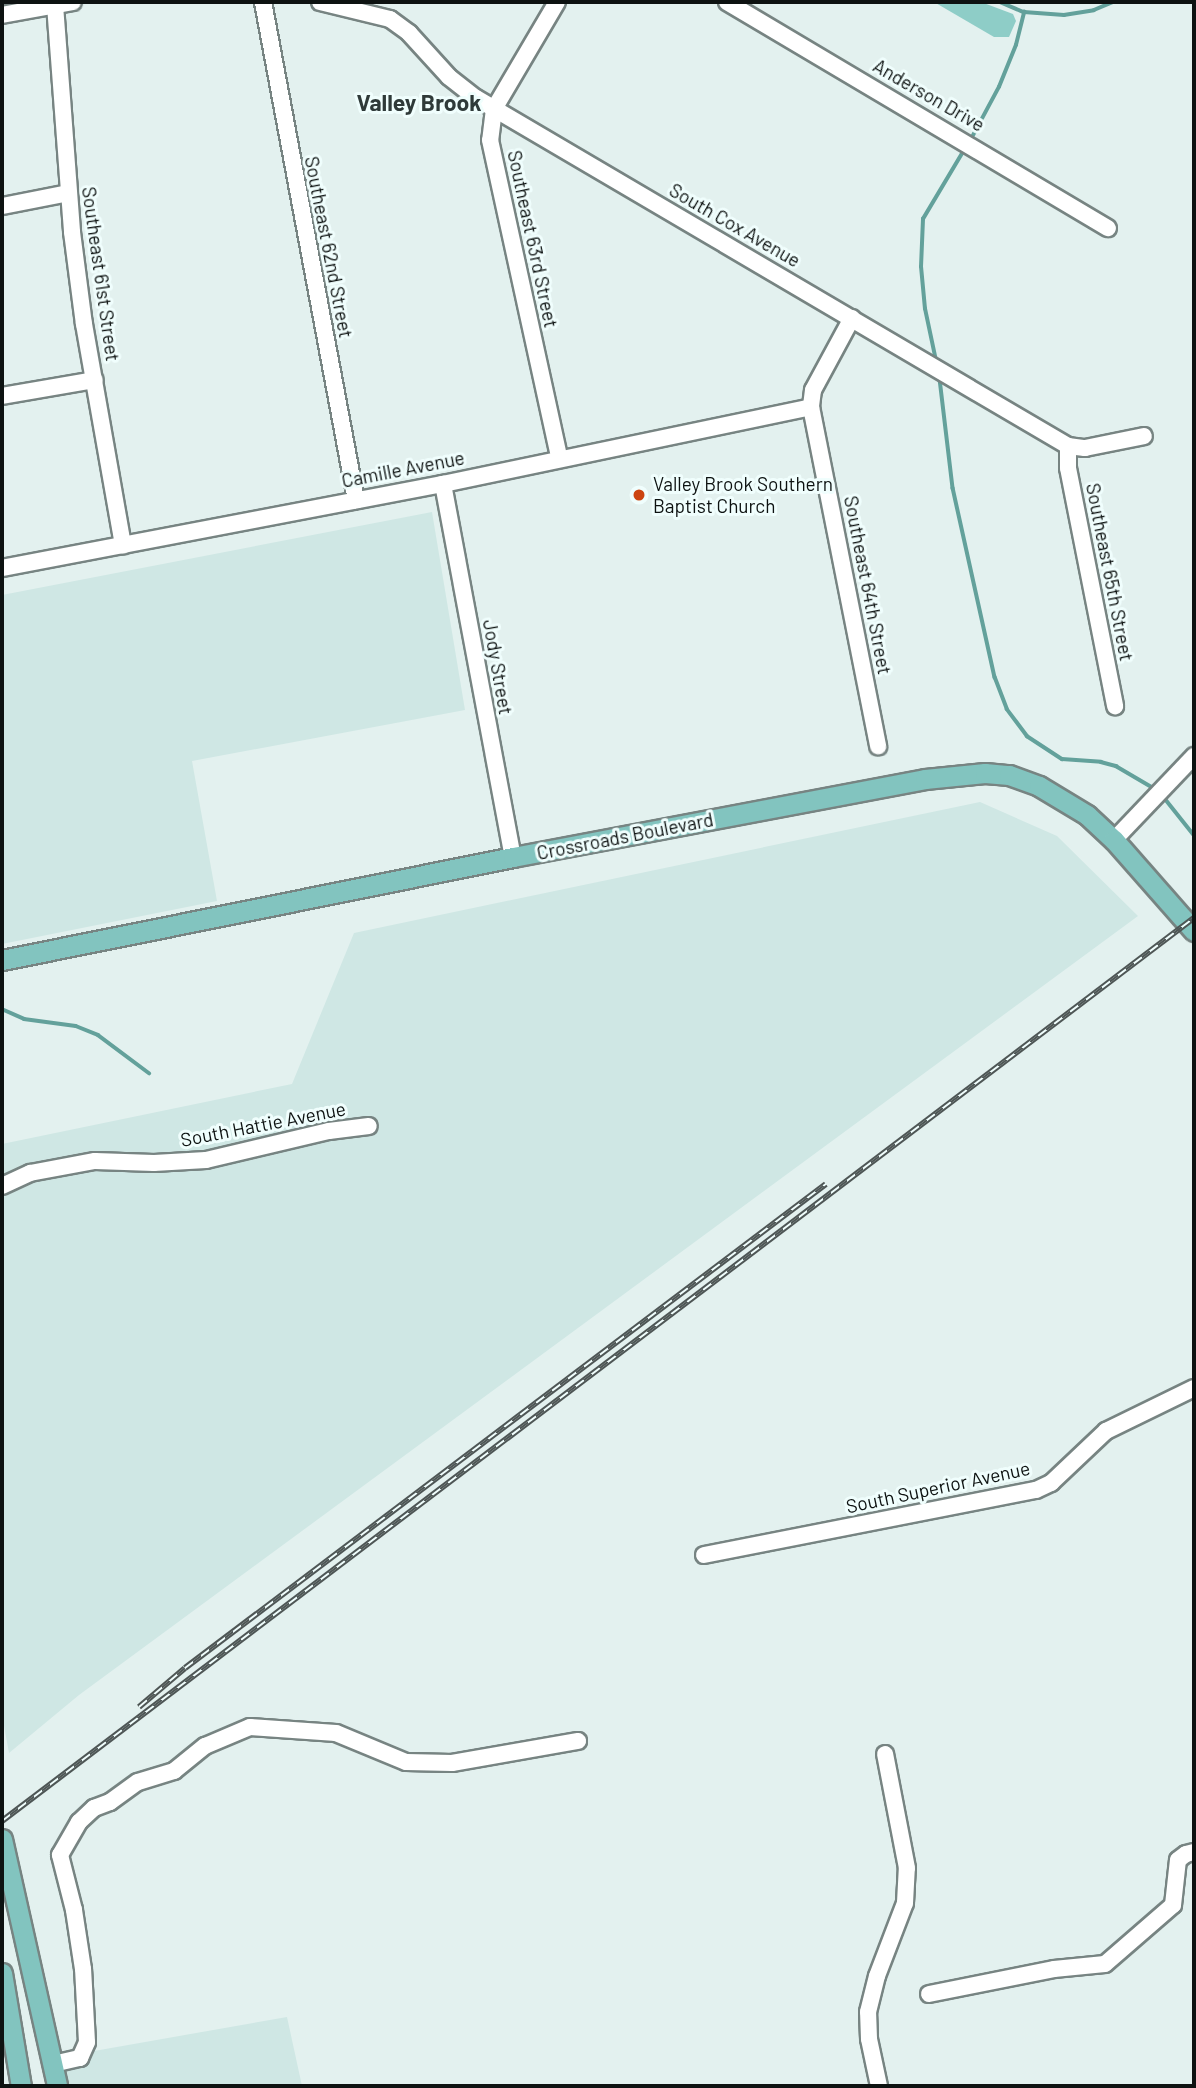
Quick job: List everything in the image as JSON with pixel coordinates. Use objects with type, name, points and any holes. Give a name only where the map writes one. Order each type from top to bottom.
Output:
[{"type":"main road","name":"Crossroads Boulevard","points":[[2,960],[513,857],[925,779],[985,773],[1009,775],[1058,795],[1087,815],[1114,840],[1194,931]]},
{"type":"main road","points":[[2,1839],[57,2086]]},
{"type":"main road","points":[[2,1973],[21,2086]]},
{"type":"street","points":[[2,15],[73,2]]},
{"type":"street","name":"Southeast 62nd Street","points":[[263,2],[356,500]]},
{"type":"street","name":"South Cox Avenue","points":[[320,2],[390,19],[409,33],[449,77],[494,109],[1068,446]]},
{"type":"street","name":"Southeast 63rd Street","points":[[556,2],[494,109],[490,141],[559,457]]},
{"type":"street","name":"Anderson Drive","points":[[727,2],[1108,228]]},
{"type":"street","name":"Southeast 61st Street","points":[[55,5],[68,193],[84,324],[123,546]]},
{"type":"street","points":[[2,206],[68,193]]},
{"type":"street","name":"Southeast 64th Street","points":[[852,318],[813,390],[811,407],[877,746]]},
{"type":"street","points":[[2,396],[95,380]]},
{"type":"street","name":"Camille Avenue","points":[[2,568],[443,484],[559,457],[811,407]]},
{"type":"street","points":[[1068,446],[1085,448],[1144,436]]},
{"type":"street","name":"Southeast 65th Street","points":[[1068,446],[1068,468],[1115,706]]},
{"type":"street","name":"Jody Street","points":[[443,484],[513,857]]},
{"type":"street","points":[[1114,840],[1194,756]]},
{"type":"street","name":"South Hattie Avenue","points":[[2,1186],[30,1173],[95,1161],[154,1163],[206,1160],[329,1131],[369,1126]]},
{"type":"street","name":"South Superior Avenue","points":[[704,1555],[1035,1490],[1058,1478],[1106,1431],[1194,1388]]},
{"type":"street","points":[[53,2064],[79,2058],[87,2042],[83,1969],[74,1910],[60,1855],[79,1822],[94,1808],[110,1802],[138,1782],[174,1771],[205,1746],[250,1727],[336,1733],[406,1762],[452,1763],[578,1741]]},
{"type":"street","points":[[879,2086],[869,2039],[868,2012],[877,1976],[905,1903],[906,1868],[885,1754]]},
{"type":"street","points":[[929,1994],[1054,1969],[1105,1964],[1173,1905],[1178,1860],[1194,1852]]},
{"type":"shaded area","points":[[934,2],[981,2],[1013,14],[1016,21],[1009,37],[994,37]]},
{"type":"shaded area","points":[[432,512],[465,710],[192,761],[217,901],[2,944],[2,595]]},
{"type":"shaded area","points":[[980,802],[1057,836],[1138,916],[79,1695],[9,1753],[2,1715],[2,1144],[292,1084],[354,933]]},
{"type":"shaded area","points":[[287,2017],[302,2086],[66,2086],[60,2057]]},
{"type":"waterway","points":[[1000,2],[1024,12],[1064,15],[1094,10],[1113,2]]},
{"type":"waterway","points":[[970,141],[999,87],[1016,45],[1024,12]]},
{"type":"waterway","points":[[936,361],[925,309],[921,267],[923,219],[966,147]]},
{"type":"waterway","points":[[940,379],[953,488],[995,677],[1007,709],[1027,736],[1062,759],[1116,766],[1155,789]]},
{"type":"waterway","points":[[1163,796],[1194,835]]},
{"type":"waterway","points":[[2,1009],[24,1019],[76,1026],[98,1035],[149,1073]]},
{"type":"railway","points":[[2,1821],[1194,918]]},
{"type":"railway","points":[[139,1707],[185,1668],[826,1184]]},
{"type":"place","name":"Valley Brook Southern Baptist Church","points":[[639,495]]},
{"type":"district","name":"Valley Brook","points":[[419,102]]}]
